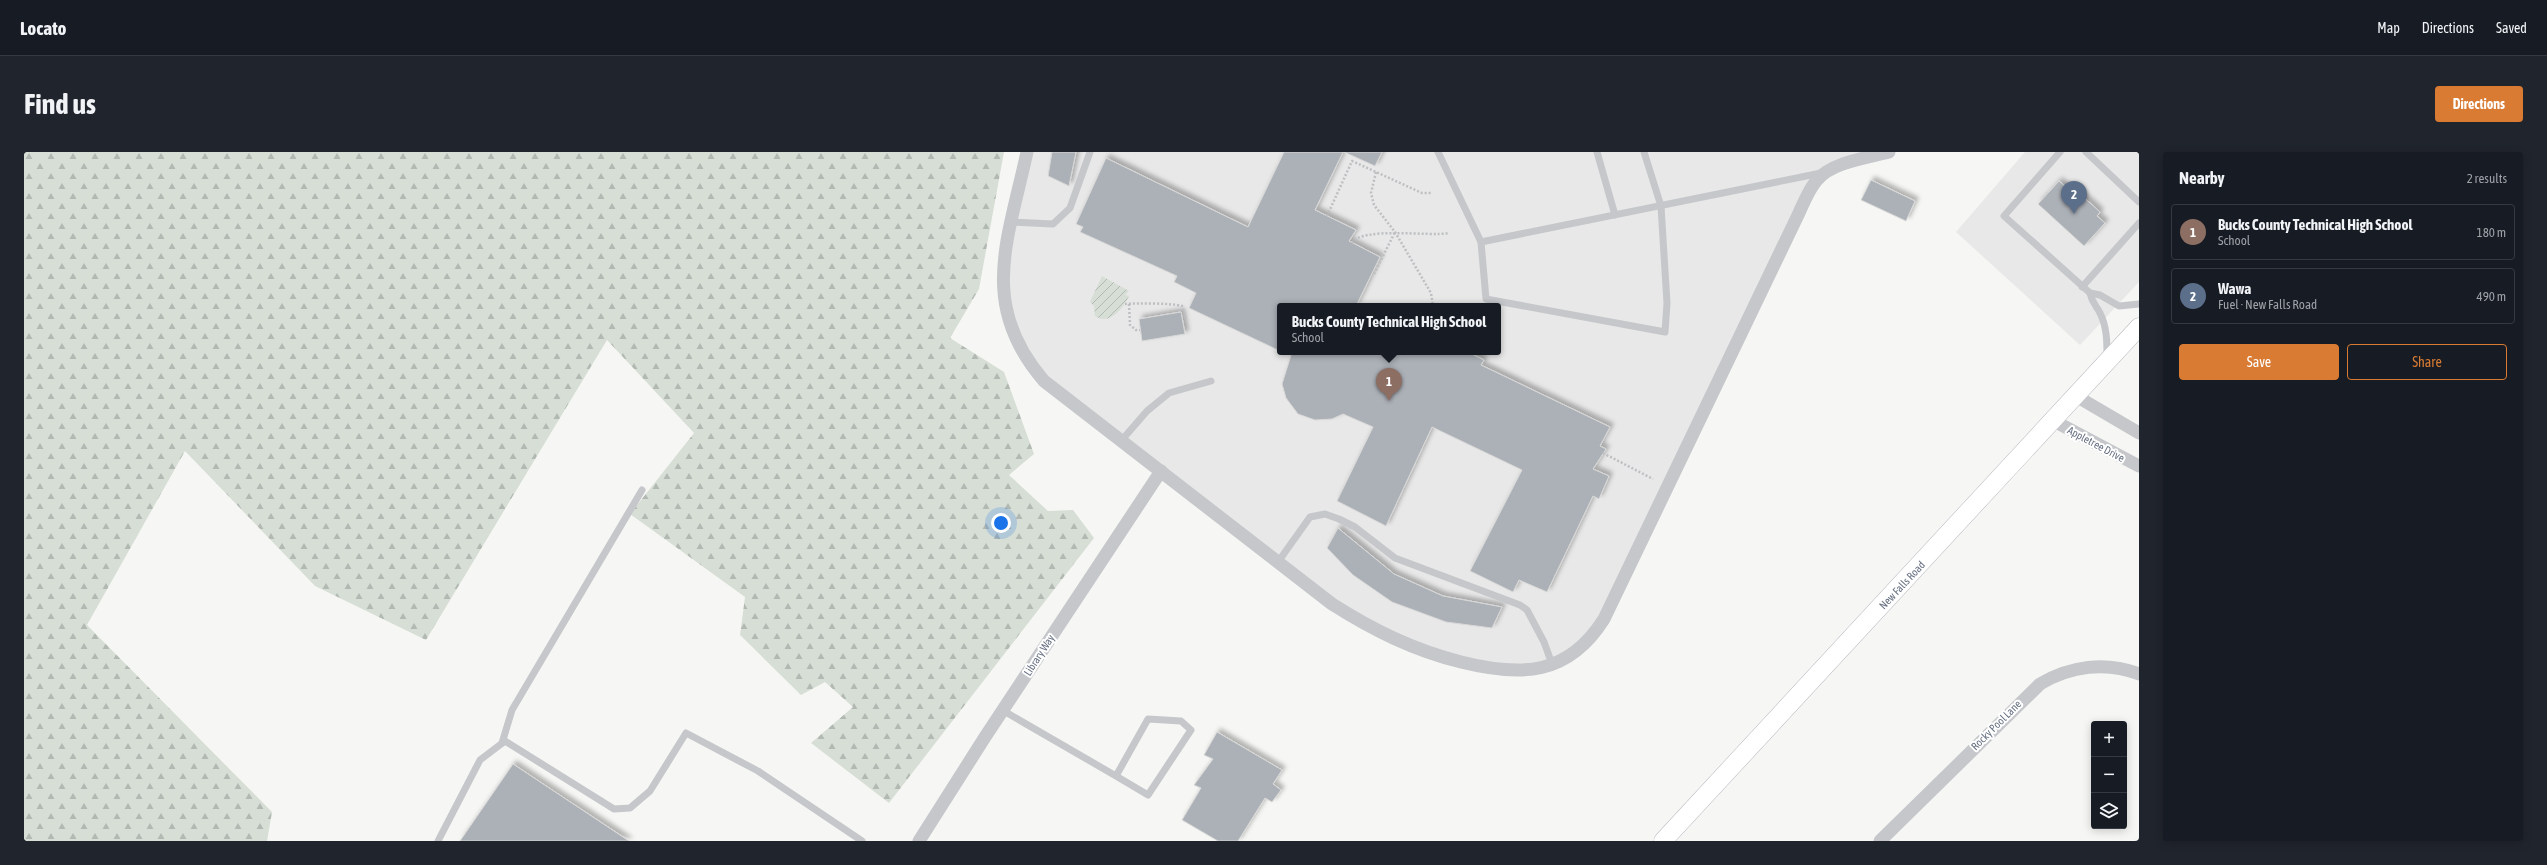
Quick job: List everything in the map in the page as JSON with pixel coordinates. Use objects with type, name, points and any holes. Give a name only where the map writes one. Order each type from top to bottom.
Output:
[{"type":"main road","name":"New Falls Road","points":[[1663,841],[2054,421],[2139,327]]},
{"type":"street","points":[[1027,152],[1003,262],[1002,282],[1011,330],[1020,350],[1044,381],[1332,604],[1369,628],[1398,642],[1443,657],[1494,670],[1533,670],[1552,664],[1581,648],[1604,619],[1799,213],[1816,181],[1825,173],[1889,152]]},
{"type":"street","points":[[2076,396],[2139,433]]},
{"type":"street","name":"Appletree Drive","points":[[2054,421],[2139,466]]},
{"type":"street","name":"Library Way","points":[[920,841],[1002,710],[1161,471]]},
{"type":"street","name":"Rocky Pool Lane","points":[[1880,841],[2040,684],[2061,673],[2085,667],[2102,666],[2128,669],[2139,674]]},
{"type":"lane","points":[[1012,222],[1053,224],[1070,208],[1090,152]]},
{"type":"lane","points":[[1438,152],[1481,242],[1486,299],[1665,332],[1667,303],[1661,206],[1644,152]]},
{"type":"lane","points":[[1597,152],[1615,215]]},
{"type":"lane","points":[[2060,152],[2004,216],[2090,293],[2100,295],[2119,306],[2139,304]]},
{"type":"lane","points":[[2086,152],[2139,202]]},
{"type":"lane","points":[[1481,242],[1825,173]]},
{"type":"lane","points":[[2082,287],[2139,224]]},
{"type":"lane","points":[[2090,293],[2092,303],[2099,312],[2104,326],[2107,362]]},
{"type":"lane","points":[[1121,441],[1146,411],[1169,393],[1211,381]]},
{"type":"lane","points":[[502,743],[512,710],[642,490]]},
{"type":"lane","points":[[1278,562],[1310,517],[1325,514],[1355,527],[1395,558],[1527,610],[1544,642],[1552,664]]},
{"type":"lane","points":[[1002,710],[1148,795],[1191,730],[1181,721],[1148,719],[1116,776]]},
{"type":"lane","points":[[438,841],[480,760],[505,741],[614,809],[630,808],[650,791],[686,733],[758,772],[862,841]]},
{"type":"path","points":[[1327,216],[1352,161],[1422,193],[1432,193]]},
{"type":"path","points":[[1376,172],[1371,193],[1374,205],[1395,232],[1431,293],[1433,303]]},
{"type":"path","points":[[1374,274],[1395,232]]},
{"type":"path","points":[[1352,243],[1357,238],[1395,232],[1449,233]]},
{"type":"path","points":[[1126,304],[1142,302],[1162,306],[1172,303],[1182,306],[1186,319]]},
{"type":"path","points":[[1129,304],[1130,325],[1136,330],[1140,330]]},
{"type":"path","points":[[1603,453],[1653,479]]},
{"type":"shaded area","points":[[1027,152],[1889,152],[1825,173],[1604,619],[1563,659],[1494,670],[1369,628],[1095,421],[1020,350],[1003,262]]},
{"type":"shaded area","points":[[2025,152],[2139,152],[2139,282],[2080,345],[1956,232]]},
{"type":"green space","points":[[24,152],[1004,152],[979,289],[950,338],[1004,372],[1034,454],[1009,475],[1048,511],[1073,510],[1094,538],[889,803],[811,743],[853,707],[825,682],[801,695],[740,635],[745,597],[630,514],[694,433],[607,340],[426,640],[315,586],[185,451],[87,625],[272,812],[267,841],[24,841]]},
{"type":"green space","points":[[1102,276],[1129,291],[1125,295],[1129,296],[1119,311],[1115,315],[1105,319],[1100,319],[1095,316],[1094,306],[1090,302]]},
{"type":"building","points":[[1052,152],[1076,152],[1069,186],[1048,176]]},
{"type":"building","points":[[1284,152],[1343,152],[1315,210],[1356,230],[1349,241],[1380,257],[1357,303],[1277,303],[1277,350],[1189,308],[1196,293],[1174,282],[1177,276],[1080,232],[1083,227],[1076,224],[1106,158],[1248,227]]},
{"type":"building","points":[[1344,152],[1382,152],[1375,166]]},
{"type":"building","points":[[1871,180],[1915,201],[1906,221],[1861,200]]},
{"type":"building","points":[[2059,181],[2075,195],[2078,192],[2100,212],[2097,216],[2105,223],[2084,246],[2038,204]]},
{"type":"building","points":[[1181,312],[1185,334],[1142,341],[1139,319]]},
{"type":"building","points":[[1291,355],[1474,355],[1484,360],[1481,365],[1610,427],[1600,446],[1606,449],[1593,469],[1609,476],[1599,499],[1593,496],[1547,592],[1519,580],[1513,592],[1470,571],[1522,470],[1432,427],[1386,526],[1337,501],[1373,427],[1343,414],[1332,419],[1315,420],[1298,414],[1286,398],[1282,384]]},
{"type":"building","points":[[1338,528],[1394,574],[1443,596],[1502,607],[1492,628],[1446,622],[1392,602],[1353,575],[1327,548]]},
{"type":"building","points":[[1217,732],[1282,770],[1273,784],[1281,790],[1272,802],[1265,798],[1238,841],[1218,841],[1182,820],[1201,788],[1194,785],[1213,759],[1204,755]]},
{"type":"building","points":[[513,764],[629,841],[460,841]]},
{"type":"place","name":"Wawa","points":[[2074,214]]},
{"type":"place","name":"Bucks County Technical High School","points":[[1389,401]]}]
